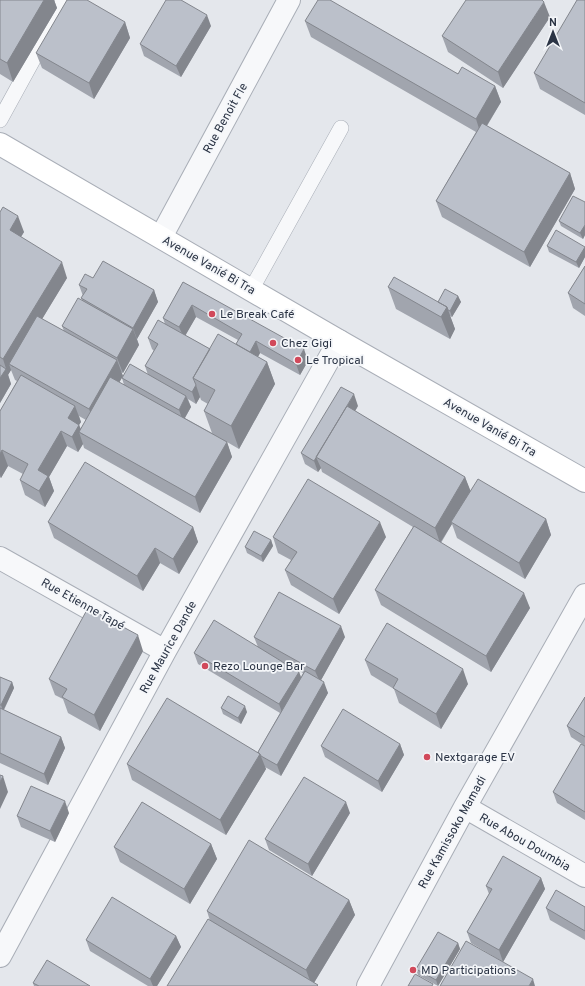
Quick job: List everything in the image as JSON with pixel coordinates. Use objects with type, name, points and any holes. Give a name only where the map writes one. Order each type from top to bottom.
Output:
[{"type":"street","name":"Rue Benoit Fle","points":[[161,237],[290,0]]},
{"type":"street","name":"Avenue Vanié Bi Tra","points":[[0,144],[339,341],[585,481]]},
{"type":"street","name":"Rue Maurice Dande","points":[[0,956],[165,651],[339,341]]},
{"type":"street","name":"Rue Etienne Tapé","points":[[0,558],[165,651]]},
{"type":"street","name":"Rue Kamissoko Mamadi","points":[[368,986],[585,595]]},
{"type":"street","name":"Rue Abou Doumbia","points":[[466,807],[585,876]]},
{"type":"lane","points":[[0,120],[62,7],[62,0]]},
{"type":"lane","points":[[251,290],[341,128]]},
{"type":"building","points":[[0,0],[44,0],[7,63],[0,59]]},
{"type":"building","points":[[67,0],[87,0],[125,22],[89,83],[36,53]]},
{"type":"building","points":[[166,0],[181,0],[207,15],[176,66],[140,44]]},
{"type":"building","points":[[318,0],[330,0],[458,74],[462,67],[495,86],[476,119],[305,21]]},
{"type":"building","points":[[466,0],[542,0],[544,2],[498,72],[442,36]]},
{"type":"building","points":[[577,0],[585,0],[585,103],[534,73]]},
{"type":"building","points":[[482,123],[570,173],[524,252],[436,201]]},
{"type":"building","points":[[573,196],[585,202],[585,225],[580,233],[559,221]]},
{"type":"building","points":[[3,207],[18,216],[10,230],[62,262],[3,359],[0,357],[0,212]]},
{"type":"building","points":[[556,230],[585,247],[576,262],[547,246]]},
{"type":"building","points":[[103,261],[154,290],[133,328],[81,298],[87,289],[79,285],[85,274],[93,278]]},
{"type":"building","points":[[585,266],[585,304],[568,293]]},
{"type":"building","points":[[394,277],[447,307],[441,317],[388,287]]},
{"type":"building","points":[[183,282],[304,349],[296,364],[256,341],[250,352],[236,344],[242,334],[192,305],[179,327],[163,318]]},
{"type":"building","points":[[445,289],[458,296],[450,311],[447,307],[438,302]]},
{"type":"building","points":[[78,298],[133,329],[117,358],[62,326]]},
{"type":"building","points":[[37,316],[117,360],[89,409],[9,364]]},
{"type":"building","points":[[158,320],[210,349],[193,378],[196,385],[192,392],[145,366],[158,344],[148,338]]},
{"type":"building","points":[[218,334],[267,362],[231,426],[204,411],[215,390],[193,378]]},
{"type":"building","points":[[130,364],[186,396],[179,410],[122,378]]},
{"type":"building","points":[[0,365],[6,369],[0,378]]},
{"type":"building","points":[[21,375],[75,406],[68,418],[79,425],[72,437],[61,431],[38,470],[48,476],[39,491],[20,480],[28,464],[2,450],[0,454],[0,411]]},
{"type":"building","points":[[110,377],[227,442],[195,497],[79,432]]},
{"type":"building","points":[[341,387],[354,394],[314,461],[301,453]]},
{"type":"building","points":[[347,406],[465,477],[435,528],[316,457]]},
{"type":"building","points":[[85,462],[193,527],[173,559],[155,548],[137,576],[48,522]]},
{"type":"building","points":[[308,479],[380,522],[333,599],[285,570],[297,552],[273,537]]},
{"type":"building","points":[[478,479],[546,519],[519,563],[451,522]]},
{"type":"building","points":[[414,526],[524,593],[486,656],[375,590]]},
{"type":"building","points":[[254,531],[271,540],[261,556],[245,547]]},
{"type":"building","points":[[279,592],[341,626],[315,671],[254,637]]},
{"type":"building","points":[[88,608],[138,635],[94,715],[62,697],[67,689],[49,679]]},
{"type":"building","points":[[214,620],[299,672],[279,704],[194,653]]},
{"type":"building","points":[[387,623],[463,669],[436,714],[393,688],[398,679],[365,660]]},
{"type":"building","points":[[305,671],[324,682],[277,765],[261,756],[258,752]]},
{"type":"building","points":[[0,677],[12,682],[1,705],[0,705]]},
{"type":"building","points":[[228,696],[245,706],[238,718],[221,708]]},
{"type":"building","points":[[585,697],[585,737],[567,726]]},
{"type":"building","points":[[167,698],[260,754],[220,820],[127,764]]},
{"type":"building","points":[[0,708],[61,737],[44,774],[0,753]]},
{"type":"building","points":[[343,709],[400,744],[378,781],[321,746]]},
{"type":"building","points":[[581,744],[585,746],[585,812],[553,792]]},
{"type":"building","points":[[0,775],[3,776],[0,782]]},
{"type":"building","points":[[304,777],[346,802],[308,864],[265,839]]},
{"type":"building","points":[[31,786],[65,801],[50,831],[17,816]]},
{"type":"building","points":[[142,802],[211,844],[184,889],[114,847]]},
{"type":"building","points":[[249,840],[349,900],[306,970],[207,911]]},
{"type":"building","points":[[503,856],[541,878],[499,950],[467,932],[492,889],[486,886]]},
{"type":"building","points":[[556,890],[585,907],[585,931],[546,908]]},
{"type":"building","points":[[112,897],[176,936],[150,979],[86,940]]},
{"type":"building","points":[[208,919],[318,985],[167,986]]},
{"type":"building","points":[[438,932],[458,943],[436,980],[416,969]]},
{"type":"building","points":[[466,941],[533,979],[529,986],[440,986]]},
{"type":"building","points":[[47,960],[90,986],[39,986],[33,983]]},
{"type":"building","points":[[415,974],[433,984],[432,986],[408,986]]},
{"type":"place","name":"Le Break Café","points":[[212,314]]},
{"type":"place","name":"Chez Gigi","points":[[273,343]]},
{"type":"place","name":"Le Tropical","points":[[298,360]]},
{"type":"place","name":"Rezo Lounge Bar","points":[[205,666]]},
{"type":"place","name":"Nextgarage EV","points":[[427,757]]},
{"type":"place","name":"MD Participations","points":[[413,970]]}]
